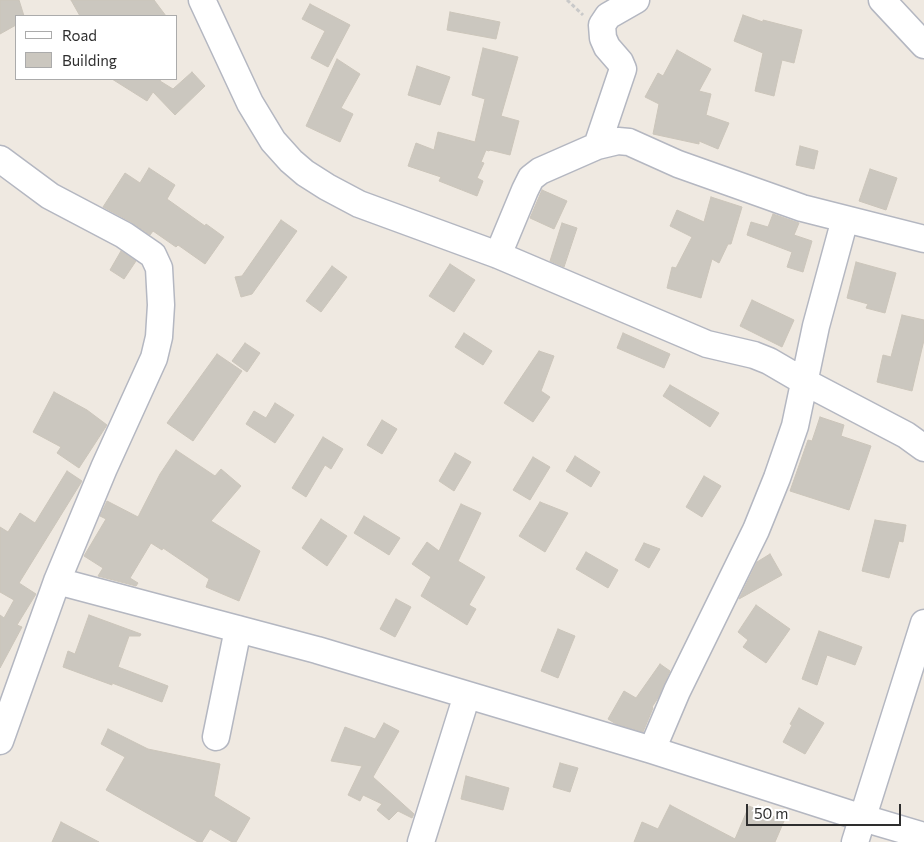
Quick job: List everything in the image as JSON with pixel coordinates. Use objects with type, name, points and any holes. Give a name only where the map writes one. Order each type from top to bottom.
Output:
[{"type":"street","points":[[202,0],[250,103],[273,141],[305,173],[327,187],[359,204],[498,255],[707,344],[762,358],[872,416],[906,435],[924,448]]},
{"type":"street","points":[[597,146],[623,69],[602,38],[602,25],[608,16],[636,0]]},
{"type":"street","points":[[882,0],[924,46]]},
{"type":"street","points":[[498,255],[524,190],[531,178],[540,171],[597,146],[618,141],[629,142],[678,164],[802,208],[924,239]]},
{"type":"street","points":[[0,159],[50,196],[142,246],[153,255],[159,268],[160,321],[159,337],[154,358],[104,468],[57,581],[0,741]]},
{"type":"street","points":[[652,750],[677,691],[759,521],[795,426],[816,326],[845,219]]},
{"type":"street","points":[[57,581],[317,650],[652,750],[859,830],[917,837]]},
{"type":"street","points":[[859,830],[924,623]]},
{"type":"street","points":[[216,737],[238,629]]},
{"type":"street","points":[[421,842],[467,695]]},
{"type":"building","points":[[0,0],[19,0],[24,15],[15,15],[15,26],[0,34]]},
{"type":"building","points":[[71,0],[154,0],[165,15],[79,15]]},
{"type":"building","points":[[310,4],[350,25],[328,67],[311,58],[325,31],[302,19]]},
{"type":"building","points":[[450,12],[500,22],[496,39],[447,30]]},
{"type":"building","points":[[743,15],[763,22],[763,20],[802,30],[794,63],[782,60],[774,96],[755,91],[763,53],[734,41]]},
{"type":"building","points":[[483,48],[518,57],[501,116],[519,121],[510,155],[486,150],[481,162],[484,163],[477,178],[483,181],[477,196],[439,181],[441,177],[408,166],[416,143],[434,150],[438,132],[475,142],[485,99],[472,95]]},
{"type":"building","points":[[677,50],[711,69],[699,91],[711,94],[706,115],[729,123],[718,149],[699,141],[699,144],[653,134],[659,104],[645,97],[658,73],[663,76]]},
{"type":"building","points":[[337,59],[360,74],[341,108],[353,114],[340,142],[306,126]]},
{"type":"building","points":[[417,66],[450,77],[440,105],[408,95]]},
{"type":"building","points":[[192,72],[205,86],[175,115],[153,92],[147,101],[114,80],[160,80],[173,89]]},
{"type":"building","points":[[800,146],[818,151],[814,169],[796,165]]},
{"type":"building","points":[[149,168],[175,185],[167,199],[224,237],[205,264],[178,245],[176,247],[153,231],[150,235],[103,207],[125,173],[140,183]]},
{"type":"building","points":[[870,169],[897,178],[886,210],[859,201]]},
{"type":"building","points":[[542,190],[567,201],[554,229],[530,218]]},
{"type":"building","points":[[711,197],[742,207],[731,244],[728,244],[719,263],[712,259],[701,298],[667,288],[672,267],[676,268],[692,237],[670,226],[677,210],[704,222]]},
{"type":"building","points":[[773,214],[799,223],[794,235],[812,241],[803,272],[787,267],[792,252],[747,235],[751,222],[768,227]]},
{"type":"building","points":[[281,220],[297,231],[252,294],[241,297],[235,277],[242,276]]},
{"type":"building","points":[[562,223],[577,228],[564,267],[550,261]]},
{"type":"building","points":[[121,251],[136,261],[124,279],[110,270]]},
{"type":"building","points":[[856,262],[896,273],[885,313],[866,308],[868,304],[847,298]]},
{"type":"building","points":[[450,264],[475,280],[454,312],[429,296]]},
{"type":"building","points":[[332,266],[347,277],[321,312],[306,301]]},
{"type":"building","points":[[752,300],[794,320],[782,347],[740,326]]},
{"type":"building","points":[[902,315],[924,320],[924,340],[912,391],[877,382],[883,355],[891,357]]},
{"type":"building","points":[[464,333],[492,351],[483,365],[455,347]]},
{"type":"building","points":[[623,333],[670,354],[664,368],[617,348]]},
{"type":"building","points":[[245,343],[260,353],[247,372],[232,361]]},
{"type":"building","points":[[539,351],[554,356],[541,391],[550,397],[533,422],[504,403]]},
{"type":"building","points":[[217,354],[242,371],[193,441],[167,423]]},
{"type":"building","points":[[670,385],[719,413],[710,427],[663,396]]},
{"type":"building","points":[[54,392],[87,410],[107,425],[79,468],[57,453],[61,447],[33,432]]},
{"type":"building","points":[[275,403],[294,415],[275,443],[246,424],[254,411],[266,418]]},
{"type":"building","points":[[820,417],[844,425],[841,436],[871,446],[849,510],[790,491],[808,440],[812,441]]},
{"type":"building","points":[[382,420],[397,429],[382,454],[367,445]]},
{"type":"building","points":[[323,437],[343,449],[331,469],[325,465],[306,497],[292,488]]},
{"type":"building","points":[[176,450],[215,476],[221,469],[241,486],[211,521],[260,551],[239,601],[206,587],[209,579],[163,548],[162,550],[151,543],[130,578],[138,583],[136,586],[98,576],[103,568],[84,556],[106,519],[100,516],[107,501],[138,517],[160,474]]},
{"type":"building","points":[[455,453],[471,462],[454,491],[439,481]]},
{"type":"building","points":[[575,456],[600,472],[591,487],[566,471]]},
{"type":"building","points":[[533,457],[550,467],[530,500],[513,490]]},
{"type":"building","points":[[67,471],[82,481],[19,583],[36,594],[17,625],[22,627],[0,668],[0,615],[4,618],[14,600],[0,592],[0,527],[8,532],[20,513],[35,523]]},
{"type":"building","points":[[704,476],[721,486],[702,517],[686,507]]},
{"type":"building","points":[[540,502],[568,513],[545,552],[519,536]]},
{"type":"building","points":[[461,504],[481,513],[458,561],[485,577],[469,605],[476,609],[467,625],[421,596],[431,577],[412,564],[427,542],[439,551]]},
{"type":"building","points":[[364,516],[400,538],[389,555],[354,533]]},
{"type":"building","points":[[321,519],[347,536],[327,566],[302,548]]},
{"type":"building","points":[[875,520],[906,525],[903,542],[899,541],[889,578],[862,571]]},
{"type":"building","points":[[644,543],[660,549],[649,568],[635,560]]},
{"type":"building","points":[[586,552],[618,570],[608,588],[576,569]]},
{"type":"building","points":[[770,554],[782,575],[739,599],[757,562]]},
{"type":"building","points":[[396,599],[411,607],[395,637],[380,629]]},
{"type":"building","points":[[756,605],[790,629],[766,663],[743,647],[748,640],[738,632]]},
{"type":"building","points":[[89,615],[141,634],[140,636],[129,636],[118,667],[168,686],[162,702],[63,667],[68,651],[75,654]]},
{"type":"building","points":[[558,629],[575,636],[558,678],[541,671]]},
{"type":"building","points":[[819,631],[862,647],[855,665],[827,655],[817,685],[802,679]]},
{"type":"building","points":[[660,664],[670,671],[652,707],[643,732],[616,724],[608,719],[624,691],[636,698]]},
{"type":"building","points":[[799,708],[824,723],[805,754],[783,742]]},
{"type":"building","points":[[384,723],[399,731],[373,777],[414,814],[412,818],[398,811],[389,820],[377,810],[382,804],[363,795],[360,801],[348,795],[362,766],[331,761],[345,727],[375,739]]},
{"type":"building","points":[[108,729],[148,749],[220,764],[214,796],[250,818],[236,842],[232,842],[210,829],[202,842],[198,842],[106,790],[125,757],[101,744]]},
{"type":"building","points":[[560,763],[578,768],[570,792],[553,787]]},
{"type":"building","points":[[466,776],[509,788],[503,810],[461,799]]},
{"type":"building","points":[[670,805],[735,839],[749,806],[784,821],[775,842],[634,842],[642,822],[658,829]]},
{"type":"building","points":[[61,822],[99,842],[52,842]]}]
